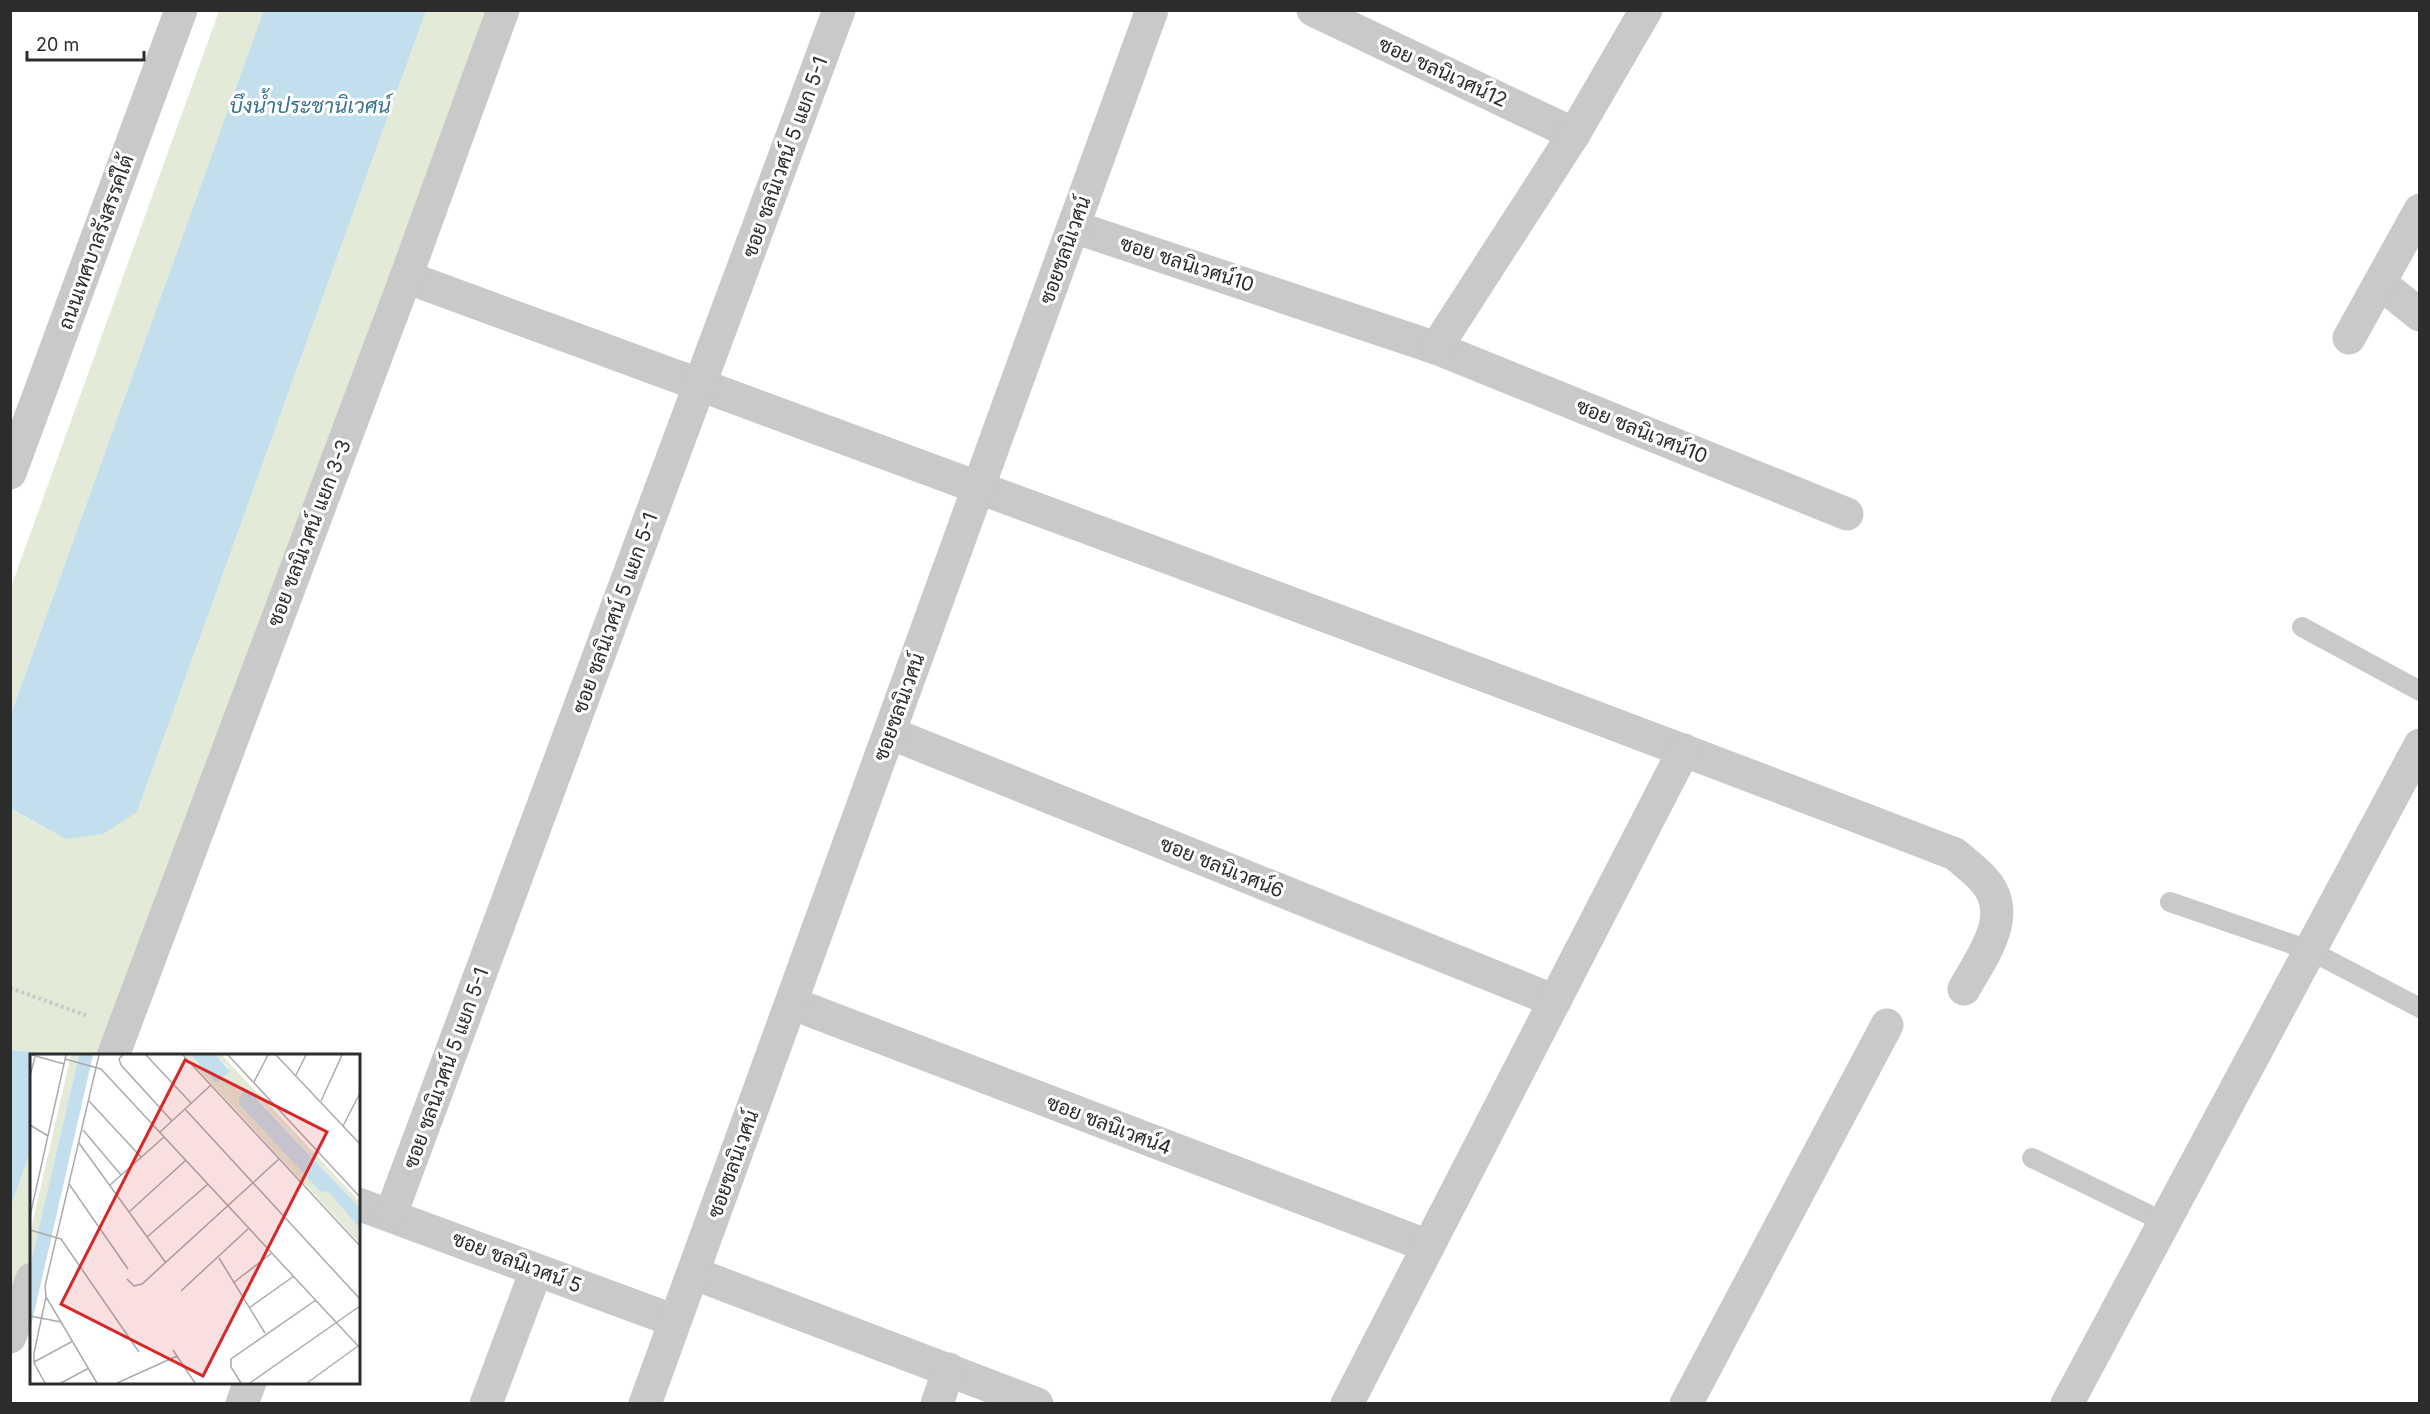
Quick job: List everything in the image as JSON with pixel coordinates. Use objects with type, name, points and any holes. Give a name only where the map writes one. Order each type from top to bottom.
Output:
[{"type":"street","name":"ถนนเทศบาลรังสรรค์ใต้","points":[[10,473],[181,10]]},
{"type":"street","name":"ซอย ชลนิเวศน์ แยก 3-3","points":[[118,1042],[406,277],[503,10]]},
{"type":"street","name":"ซอย ชลนิเวศน์ 5 แยก 5-1","points":[[391,1214],[839,10]]},
{"type":"street","name":"ซอยชลนิเวศน์","points":[[645,1404],[1152,10]]},
{"type":"street","name":"ซอย ชลนิเวศน์12","points":[[1313,10],[1574,134]]},
{"type":"street","points":[[1436,348],[1574,134],[1646,10]]},
{"type":"street","points":[[2349,339],[2420,210]]},
{"type":"street","name":"ซอย ชลนิเวศน์10","points":[[1074,226],[1436,348],[1847,514]]},
{"type":"street","points":[[406,277],[980,487],[1684,750],[1955,854],[1985,880],[1998,909],[1995,933],[1964,989]]},
{"type":"street","points":[[2380,283],[2420,315]]},
{"type":"street","name":"ซอย ชลนิเวศน์6","points":[[890,732],[1555,1001]]},
{"type":"street","points":[[2067,1404],[2420,745]]},
{"type":"street","points":[[1347,1404],[1684,750]]},
{"type":"street","name":"ซอย ชลนิเวศน์4","points":[[791,1003],[1428,1246]]},
{"type":"street","points":[[1686,1404],[1887,1025]]},
{"type":"street","name":"ซอย ชลนิเวศน์ 5","points":[[360,1205],[391,1214],[536,1271],[675,1321]]},
{"type":"street","points":[[486,1404],[536,1271]]},
{"type":"street","points":[[693,1274],[1037,1404]]},
{"type":"street","points":[[10,1337],[30,1284]]},
{"type":"street","points":[[937,1404],[949,1369]]},
{"type":"street","points":[[242,1404],[250,1384]]},
{"type":"lane","points":[[2302,627],[2420,691]]},
{"type":"lane","points":[[2170,902],[2309,950],[2420,1008]]},
{"type":"lane","points":[[2032,1158],[2164,1222]]},
{"type":"path","points":[[10,987],[118,1042]]},
{"type":"green space","points":[[219,11],[264,11],[11,714],[10,590]]},
{"type":"green space","points":[[426,11],[486,11],[104,1054],[46,1054],[11,1050],[10,809],[66,839],[137,812]]},
{"type":"green space","points":[[30,1153],[30,1257],[11,1311],[11,1205]]},
{"type":"water","name":"บึงน้ำประชานิเวศน์","points":[[264,10],[426,11],[137,812],[103,834],[66,839],[11,809],[11,714]]},
{"type":"water","points":[[11,1050],[45,1053],[30,1054],[30,1153],[11,1205]]}]
